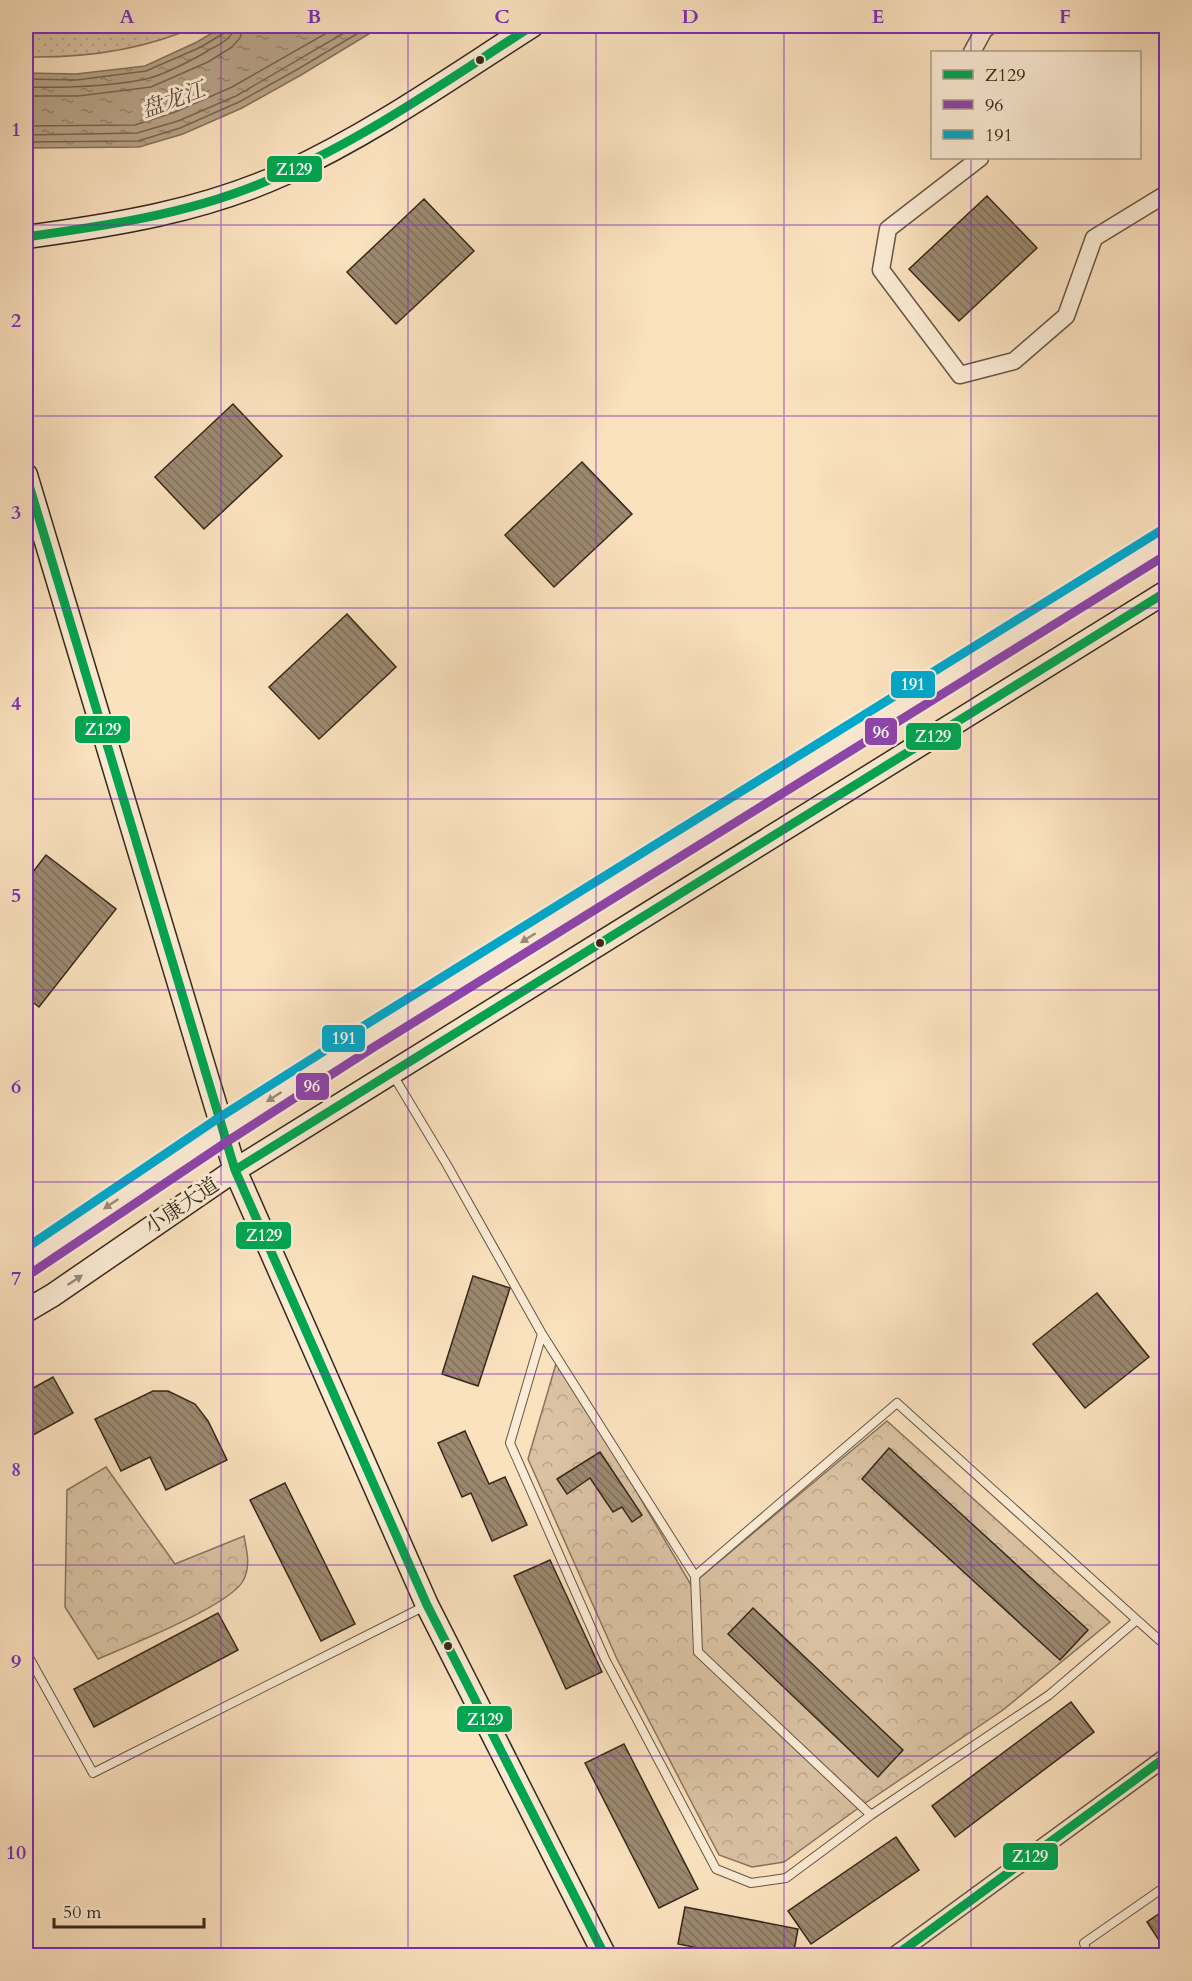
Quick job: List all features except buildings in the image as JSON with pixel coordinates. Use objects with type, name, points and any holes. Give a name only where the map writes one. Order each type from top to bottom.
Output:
[{"type":"main road","points":[[26,237],[145,219],[220,198],[284,174],[353,140],[532,26]]},
{"type":"main road","points":[[26,475],[236,1170],[427,1605],[605,1956]]},
{"type":"main road","name":"小康大道","points":[[26,1262],[224,1129],[388,1024],[1167,541]]},
{"type":"main road","name":"小康大道","points":[[26,1311],[236,1170],[391,1072],[1167,592]]},
{"type":"street","points":[[973,51],[984,30],[989,26]]},
{"type":"street","points":[[979,159],[888,229],[881,270],[960,375],[1014,361],[1066,316],[1094,238],[1167,194]]},
{"type":"street","points":[[894,1956],[1167,1757]]},
{"type":"lane","points":[[391,1072],[447,1165],[542,1334],[695,1575],[698,1652],[871,1815]]},
{"type":"lane","points":[[542,1334],[510,1443],[605,1659],[716,1869],[751,1883],[786,1878],[871,1815],[1049,1695],[1137,1620]]},
{"type":"lane","points":[[695,1575],[897,1403],[1167,1646]]},
{"type":"lane","points":[[26,1652],[93,1773],[427,1605]]},
{"type":"lane","points":[[1088,1956],[1084,1943],[1167,1886]]},
{"type":"green space","points":[[26,26],[197,26],[156,41],[113,51],[69,56],[26,57]]},
{"type":"green space","points":[[558,1357],[691,1585],[887,1421],[1110,1622],[1003,1710],[864,1804],[784,1862],[752,1867],[719,1855],[617,1659],[528,1459]]},
{"type":"green space","points":[[106,1467],[175,1564],[244,1536],[248,1564],[243,1581],[219,1602],[98,1659],[65,1607],[67,1490]]},
{"type":"water","name":"盘龙江","points":[[224,26],[382,26],[242,108],[183,134],[139,147],[26,148],[26,73],[76,74],[145,66],[197,42]]},
{"type":"transit line","name":"Z129","points":[[26,237],[114,224],[172,212],[257,185],[364,133],[532,26]]},
{"type":"transit line","name":"Z129","points":[[26,475],[235,1170],[427,1605],[605,1956]]},
{"type":"transit line","name":"191","points":[[26,1248],[217,1119],[362,1027],[1160,531]]},
{"type":"transit line","name":"96","points":[[33,1272],[231,1139],[374,1047],[1166,555]]},
{"type":"transit line","name":"Z129","points":[[235,1170],[1166,592]]},
{"type":"transit line","name":"Z129","points":[[895,1956],[1166,1757]]}]
